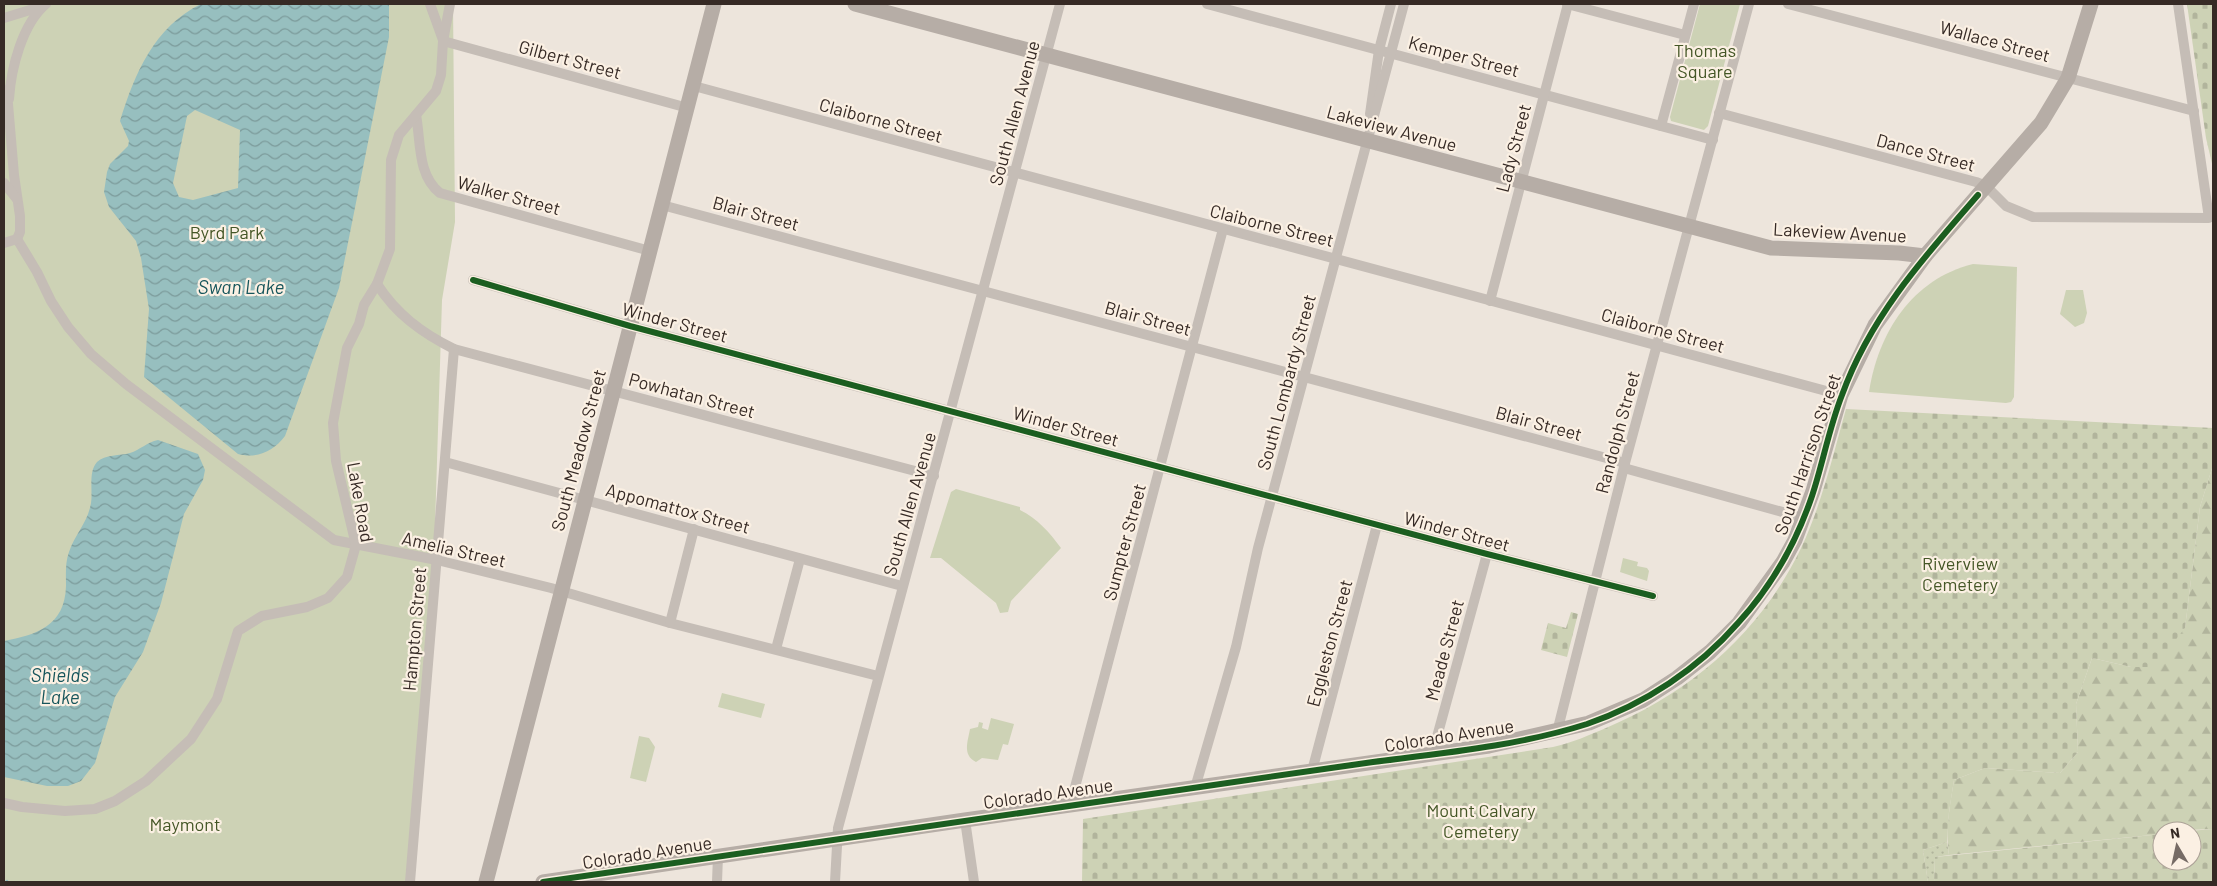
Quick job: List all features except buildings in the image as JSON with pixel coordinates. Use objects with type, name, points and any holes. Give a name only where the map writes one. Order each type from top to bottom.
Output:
[{"type":"street","points":[[430,4],[443,41]]},
{"type":"street","name":"Lake Road","points":[[4,803],[22,807],[65,811],[95,809],[115,801],[155,775],[190,739],[217,699],[238,631],[262,616],[307,607],[328,598],[347,577],[356,545],[336,461],[332,423],[346,348],[359,324],[364,305],[377,284],[390,250],[390,160],[399,135],[436,91],[442,75],[443,41],[450,4]]},
{"type":"street","name":"South Meadow Street","points":[[486,882],[714,4]]},
{"type":"street","name":"South Meadow Street","points":[[708,27],[724,4]]},
{"type":"street","name":"Lakeview Avenue","points":[[855,4],[1047,55],[1368,135],[1521,183],[1771,248],[1899,252],[1925,256]]},
{"type":"street","name":"South Allen Avenue","points":[[835,882],[840,819],[902,586],[952,411],[1060,4]]},
{"type":"street","name":"Kemper Street","points":[[1207,4],[1713,140]]},
{"type":"street","name":"South Lombardy Street","points":[[1368,135],[1371,97],[1379,50],[1391,4]]},
{"type":"street","name":"South Lombardy Street","points":[[1195,788],[1236,647],[1272,496],[1404,4]]},
{"type":"street","points":[[1568,4],[1685,35]]},
{"type":"street","name":"Lady Street","points":[[1490,301],[1568,4]]},
{"type":"street","points":[[1661,126],[1694,4]]},
{"type":"street","name":"Randolph Street","points":[[1557,732],[1624,466],[1749,4]]},
{"type":"street","name":"Wallace Street","points":[[1788,4],[2194,111]]},
{"type":"street","name":"South Harrison Street","points":[[1557,732],[1589,723],[1643,700],[1677,678],[1710,652],[1739,623],[1765,590],[1783,562],[1804,518],[1842,395],[1874,325],[1925,256],[2033,134],[2068,78],[2090,4]]},
{"type":"street","points":[[2178,4],[2194,111]]},
{"type":"street","points":[[4,18],[44,5]]},
{"type":"street","points":[[6,108],[17,56],[30,24],[44,5]]},
{"type":"street","name":"Gilbert Street","points":[[443,41],[688,108]]},
{"type":"street","name":"Claiborne Street","points":[[694,86],[1842,395]]},
{"type":"street","points":[[4,90],[18,200],[20,232],[17,239],[4,243]]},
{"type":"street","name":"Dance Street","points":[[1719,113],[1986,186],[2006,206],[2033,217],[2209,218],[2194,111]]},
{"type":"street","name":"Walker Street","points":[[416,115],[423,169],[430,186],[440,193],[650,251]]},
{"type":"street","points":[[4,183],[18,200]]},
{"type":"street","name":"Blair Street","points":[[662,205],[1304,377],[1804,518]]},
{"type":"street","name":"Sumpter Street","points":[[1070,806],[1223,229]]},
{"type":"street","name":"Amelia Street","points":[[17,239],[37,272],[51,301],[80,342],[105,367],[334,540],[436,560],[878,676]]},
{"type":"street","name":"Winder Street","points":[[473,280],[630,326],[1377,525],[1653,596]]},
{"type":"street","name":"Powhatan Street","points":[[377,284],[385,296],[410,322],[454,349],[934,476]]},
{"type":"street","name":"Hampton Street","points":[[410,882],[454,349]]},
{"type":"street","name":"Appomattox Street","points":[[445,462],[902,586]]},
{"type":"street","name":"Eggleston Street","points":[[1312,771],[1377,525]]},
{"type":"street","points":[[670,622],[694,529]]},
{"type":"street","name":"Meade Street","points":[[1432,755],[1487,554]]},
{"type":"street","points":[[776,649],[800,558]]},
{"type":"street","name":"Colorado Avenue","points":[[543,882],[601,878],[718,856],[1432,755],[1557,732]]},
{"type":"street","points":[[965,820],[974,882]]},
{"type":"street","points":[[718,856],[718,882]]},
{"type":"green space","name":"Byrd Park","points":[[4,4],[453,4],[455,222],[442,300],[434,558],[409,882],[4,882]]},
{"type":"green space","name":"Thomas Square","points":[[1700,4],[1740,4],[1708,126],[1704,130],[1671,121],[1670,117]]},
{"type":"green space","points":[[2187,4],[2213,4],[2213,168],[2206,138]]},
{"type":"green space","points":[[1973,264],[2017,267],[2014,397],[2011,402],[1869,392],[1880,349],[1902,312],[1932,282],[1951,271]]},
{"type":"green space","points":[[2066,290],[2083,290],[2087,313],[2084,323],[2075,327],[2060,314]]},
{"type":"green space","name":"Riverview Cemetery","points":[[1846,409],[2213,428],[2213,465],[2200,507],[2185,628],[2154,667],[2131,667],[2092,658],[2076,704],[2078,752],[2060,773],[1985,768],[1954,780],[1947,842],[1923,850],[1928,882],[1082,882],[1083,819],[1553,747],[1606,728],[1667,696],[1695,677],[1745,631],[1767,605],[1786,577],[1809,530],[1827,479]]},
{"type":"green space","points":[[2213,465],[2213,829],[2202,829],[2202,821],[2152,821],[2152,835],[1949,855],[1948,827],[1954,780],[1985,768],[2060,773],[2078,752],[2076,704],[2092,658],[2131,667],[2185,628],[2200,507]]},
{"type":"green space","points":[[956,489],[1020,507],[1020,510],[1043,526],[1061,548],[1011,601],[1008,612],[1000,613],[996,603],[941,558],[930,558],[951,492]]},
{"type":"green space","points":[[1623,558],[1638,562],[1637,566],[1647,568],[1649,571],[1647,581],[1620,572]]},
{"type":"green space","points":[[1571,612],[1578,614],[1567,657],[1541,650],[1548,623],[1566,628]]},
{"type":"green space","points":[[722,693],[765,704],[761,718],[718,707]]},
{"type":"green space","points":[[991,718],[1014,724],[1008,745],[1003,744],[998,760],[982,758],[976,762],[967,752],[970,729],[978,727],[979,722],[983,723],[982,728],[988,730]]},
{"type":"green space","points":[[639,736],[649,738],[655,747],[646,782],[630,778]]},
{"type":"green space","points":[[2213,829],[2213,882],[1934,882],[1935,857],[2152,835],[2152,871],[2202,871],[2202,830]]},
{"type":"green space","points":[[1947,842],[1949,855],[1935,857],[1934,882],[1928,882],[1923,850]]},
{"type":"water","name":"Swan Lake","points":[[201,4],[389,4],[389,37],[339,288],[285,436],[270,450],[252,455],[238,454],[144,377],[149,309],[141,258],[136,241],[109,207],[104,192],[110,164],[128,146],[129,141],[120,121],[132,86],[148,53],[159,38],[185,14]],"holes":[[[195,110],[240,130],[238,188],[193,200],[179,197],[173,183],[187,116]]]},
{"type":"water","name":"Shields Lake","points":[[158,440],[198,454],[205,470],[203,480],[184,514],[161,603],[143,652],[115,697],[95,763],[81,781],[68,786],[47,786],[4,777],[4,641],[37,632],[47,626],[60,611],[66,586],[66,564],[72,546],[89,510],[92,476],[97,462],[108,456],[130,453],[150,442]]},
{"type":"cycle path","points":[[543,882],[1351,765],[1481,748],[1561,732],[1609,716],[1650,695],[1688,670],[1722,640],[1762,594],[1791,547],[1806,513],[1837,407],[1867,340],[1900,289],[1978,195]]},
{"type":"cycle path","points":[[473,280],[630,326],[1487,554],[1653,596]]},
{"type":"park label","name":"Mount Calvary Cemetery","points":[[1481,820]]},
{"type":"park label","name":"Maymont","points":[[185,824]]}]
